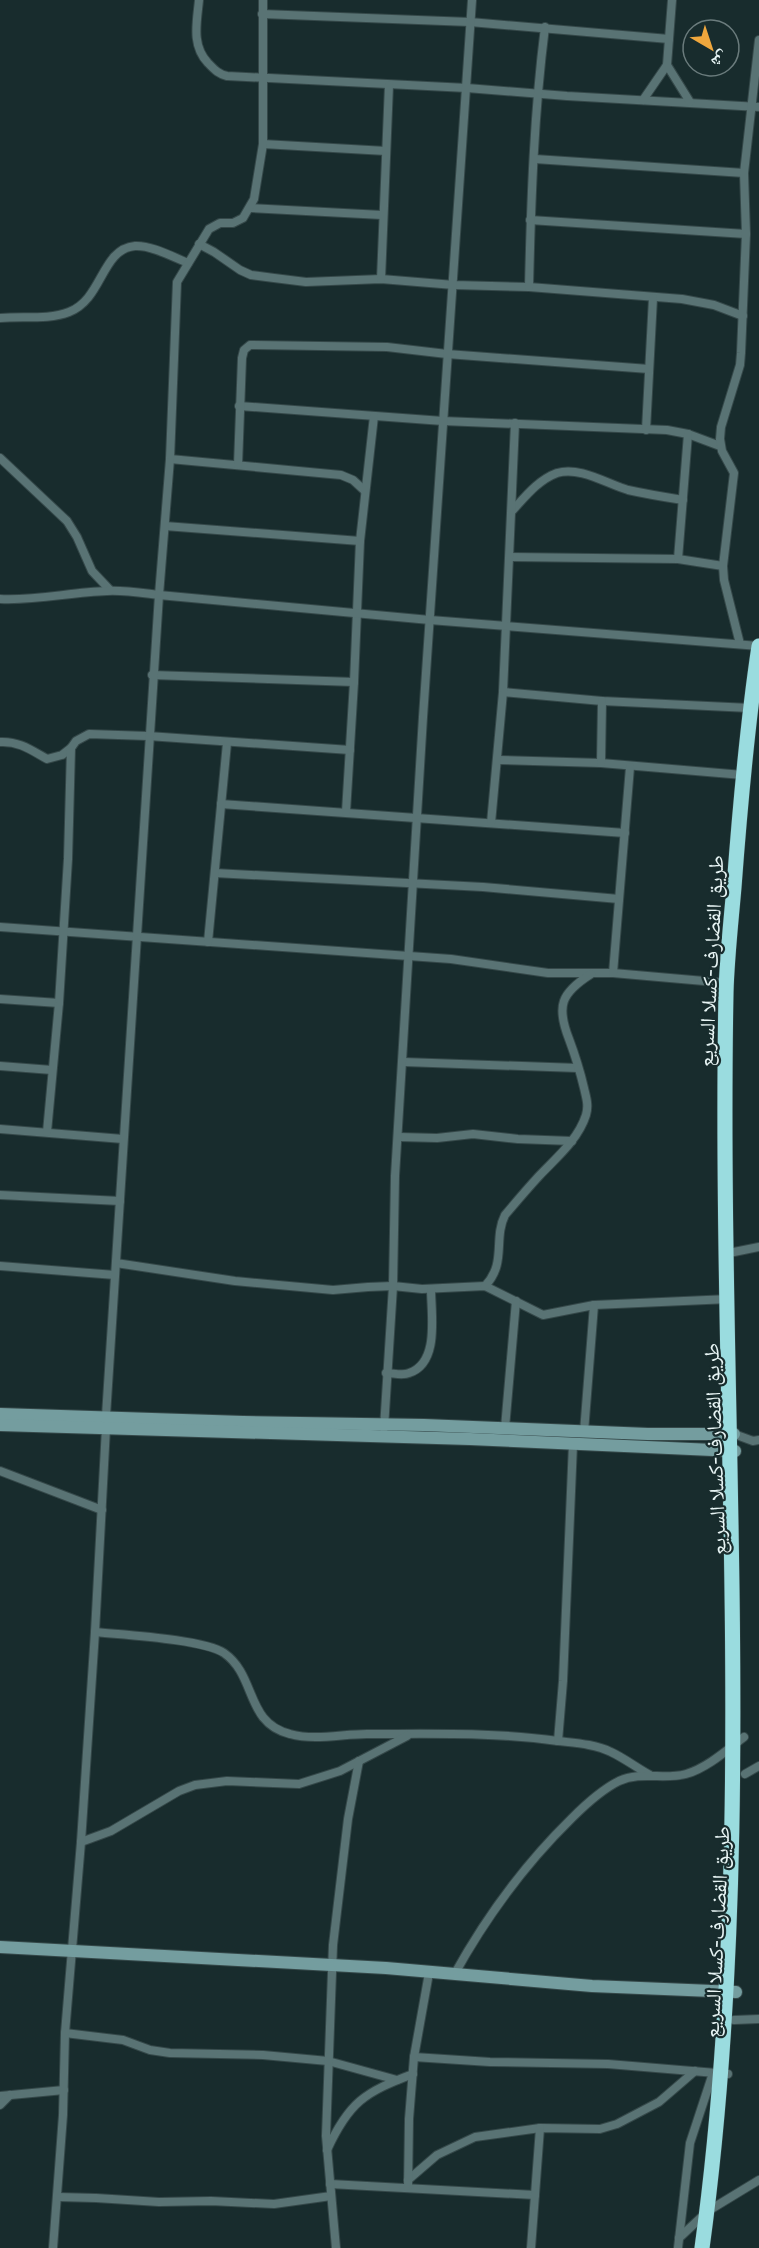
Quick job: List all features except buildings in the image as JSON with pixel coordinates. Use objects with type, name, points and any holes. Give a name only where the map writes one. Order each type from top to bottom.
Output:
[{"type":"highway","name":"طريق القضارف-كسلا السريع","points":[[702,2248],[715,2176],[720,2073],[734,2020],[743,1885],[744,1737],[730,1299],[727,983],[743,775],[759,646]]},
{"type":"main road","points":[[0,1414],[106,1422],[384,1430],[573,1444],[735,1451]]},
{"type":"main road","points":[[0,1425],[106,1422]]},
{"type":"main road","points":[[384,1430],[505,1428],[584,1432],[735,1434]]},
{"type":"main road","points":[[0,1947],[333,1966],[592,1986],[736,1992]]},
{"type":"street","points":[[199,0],[196,43],[203,58],[220,74],[264,79],[467,88],[754,106]]},
{"type":"street","points":[[53,2248],[58,2198],[65,2033],[95,1632],[148,736],[170,459],[177,282],[203,235],[214,225],[238,221],[251,208],[258,186],[263,144],[263,0]]},
{"type":"street","points":[[384,1430],[393,1286],[395,1176],[447,354],[454,285],[472,0]]},
{"type":"street","points":[[643,100],[667,65],[672,0]]},
{"type":"street","points":[[262,14],[470,22],[669,39]]},
{"type":"street","points":[[530,287],[530,220],[537,93],[545,27]]},
{"type":"street","points":[[740,644],[726,589],[723,566],[734,473],[720,446],[721,427],[740,365],[746,234],[744,172],[754,106],[759,40]]},
{"type":"street","points":[[667,65],[690,102]]},
{"type":"street","points":[[381,279],[389,85]]},
{"type":"street","points":[[263,144],[386,151]]},
{"type":"street","points":[[535,159],[744,172]]},
{"type":"street","points":[[251,208],[382,215]]},
{"type":"street","points":[[530,220],[746,234]]},
{"type":"street","points":[[199,244],[251,275],[306,282],[381,279],[454,285],[530,287],[682,299],[714,304],[743,316]]},
{"type":"street","points":[[0,318],[50,316],[69,312],[85,303],[95,291],[111,258],[135,246],[188,262]]},
{"type":"street","points":[[646,430],[653,298]]},
{"type":"street","points":[[238,465],[242,358],[244,350],[250,345],[387,347],[447,354],[649,369]]},
{"type":"street","points":[[239,406],[443,421],[646,430],[688,434],[720,446]]},
{"type":"street","points":[[346,812],[360,541],[374,416]]},
{"type":"street","points":[[491,823],[498,760],[507,626],[515,423]]},
{"type":"street","points":[[678,559],[688,434]]},
{"type":"street","points":[[0,458],[67,521],[92,571],[110,590]]},
{"type":"street","points":[[170,459],[341,475],[353,480],[365,491]]},
{"type":"street","points":[[512,511],[536,486],[547,478],[563,472],[583,474],[639,492],[683,500]]},
{"type":"street","points":[[165,526],[360,541]]},
{"type":"street","points":[[510,557],[678,559],[723,566]]},
{"type":"street","points":[[0,598],[31,600],[110,590],[430,620],[759,646]]},
{"type":"street","points":[[152,675],[354,682]]},
{"type":"street","points":[[503,692],[602,701],[750,708]]},
{"type":"street","points":[[601,764],[602,701]]},
{"type":"street","points":[[0,742],[17,743],[47,759],[62,755],[76,741],[89,734],[350,750]]},
{"type":"street","points":[[208,942],[227,743]]},
{"type":"street","points":[[47,1132],[59,1003],[68,859],[70,747]]},
{"type":"street","points":[[498,760],[601,764],[743,775]]},
{"type":"street","points":[[613,973],[630,767]]},
{"type":"street","points":[[221,804],[625,833]]},
{"type":"street","points":[[215,873],[551,892],[619,899]]},
{"type":"street","points":[[0,927],[451,959],[522,971],[613,973],[727,983]]},
{"type":"street","points":[[485,1286],[497,1268],[505,1215],[572,1141],[583,1125],[587,1100],[562,1025],[561,1013],[563,1002],[570,992],[591,973]]},
{"type":"street","points":[[0,999],[59,1003]]},
{"type":"street","points":[[404,1062],[578,1068]]},
{"type":"street","points":[[0,1066],[52,1070]]},
{"type":"street","points":[[0,1129],[123,1139]]},
{"type":"street","points":[[399,1137],[437,1138],[473,1134],[518,1139],[572,1141]]},
{"type":"street","points":[[0,1195],[120,1201]]},
{"type":"street","points":[[729,1252],[759,1247]]},
{"type":"street","points":[[116,1263],[235,1281],[333,1290],[393,1286],[431,1289],[485,1286],[543,1316],[594,1305],[730,1299]]},
{"type":"street","points":[[0,1266],[115,1275]]},
{"type":"street","points":[[386,1373],[408,1374],[421,1367],[428,1356],[431,1343],[431,1289]]},
{"type":"street","points":[[505,1428],[516,1301]]},
{"type":"street","points":[[584,1432],[594,1305]]},
{"type":"street","points":[[735,1434],[756,1441]]},
{"type":"street","points":[[735,1451],[756,1441]]},
{"type":"street","points":[[558,1741],[573,1444]]},
{"type":"street","points":[[0,1471],[102,1510]]},
{"type":"street","points":[[95,1632],[203,1645],[221,1651],[231,1658],[240,1670],[255,1705],[269,1725],[292,1735],[309,1737],[410,1734],[510,1735],[610,1751],[650,1775]]},
{"type":"street","points":[[81,1842],[111,1831],[178,1791],[195,1785],[227,1781],[299,1784],[340,1772],[410,1734]]},
{"type":"street","points":[[454,1975],[473,1940],[500,1901],[554,1836],[603,1790],[620,1780],[636,1776],[686,1774],[701,1767],[744,1737]]},
{"type":"street","points":[[336,2248],[327,2151],[333,1945],[348,1820],[359,1761]]},
{"type":"street","points":[[744,1774],[759,1766]]},
{"type":"street","points":[[408,2184],[414,2057],[429,1973]]},
{"type":"street","points":[[734,2020],[759,2019]]},
{"type":"street","points":[[65,2033],[123,2040],[150,2050],[170,2053],[240,2054],[328,2061],[397,2080]]},
{"type":"street","points":[[414,2057],[490,2062],[608,2064],[720,2073],[690,2143],[678,2248]]},
{"type":"street","points":[[408,2184],[437,2155],[475,2137],[540,2128],[600,2129],[617,2124],[659,2102],[694,2071]]},
{"type":"street","points":[[327,2151],[338,2125],[362,2098],[413,2074]]},
{"type":"street","points":[[0,2096],[64,2090]]},
{"type":"street","points":[[0,2105],[10,2095]]},
{"type":"street","points":[[531,2248],[540,2128]]},
{"type":"street","points":[[679,2238],[708,2211],[759,2180]]},
{"type":"street","points":[[330,2184],[408,2184],[535,2194]]},
{"type":"street","points":[[58,2198],[274,2204],[332,2196]]}]
